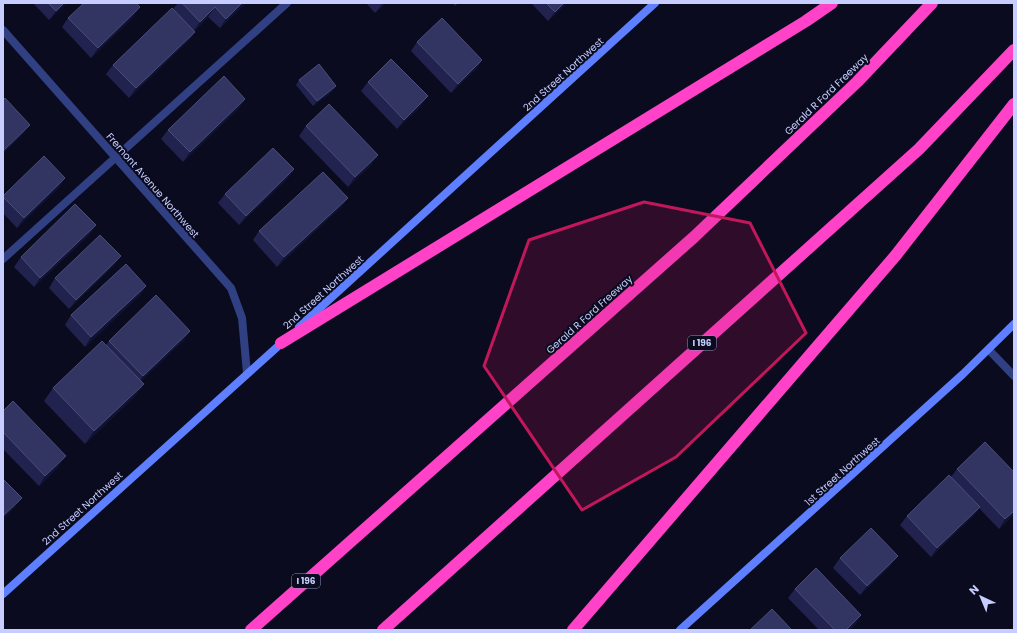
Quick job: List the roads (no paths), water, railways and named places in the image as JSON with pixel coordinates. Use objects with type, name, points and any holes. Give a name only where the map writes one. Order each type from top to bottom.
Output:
[{"type":"highway","points":[[281,343],[806,21],[832,3]]},
{"type":"highway","name":"Gerald R Ford Freeway","points":[[251,630],[694,237],[857,82],[932,3]]},
{"type":"highway","name":"I 196","points":[[383,630],[919,149],[1014,50]]},
{"type":"highway","points":[[573,630],[896,254],[1014,104]]},
{"type":"street","points":[[3,259],[287,3]]},
{"type":"street","name":"2nd Street Northwest","points":[[3,594],[655,3]]},
{"type":"street","name":"Fremont Avenue Northwest","points":[[3,30],[230,288],[242,318],[247,373]]},
{"type":"street","name":"1st Street Northwest","points":[[680,630],[989,350],[1014,324]]},
{"type":"street","points":[[989,350],[1014,376]]}]
